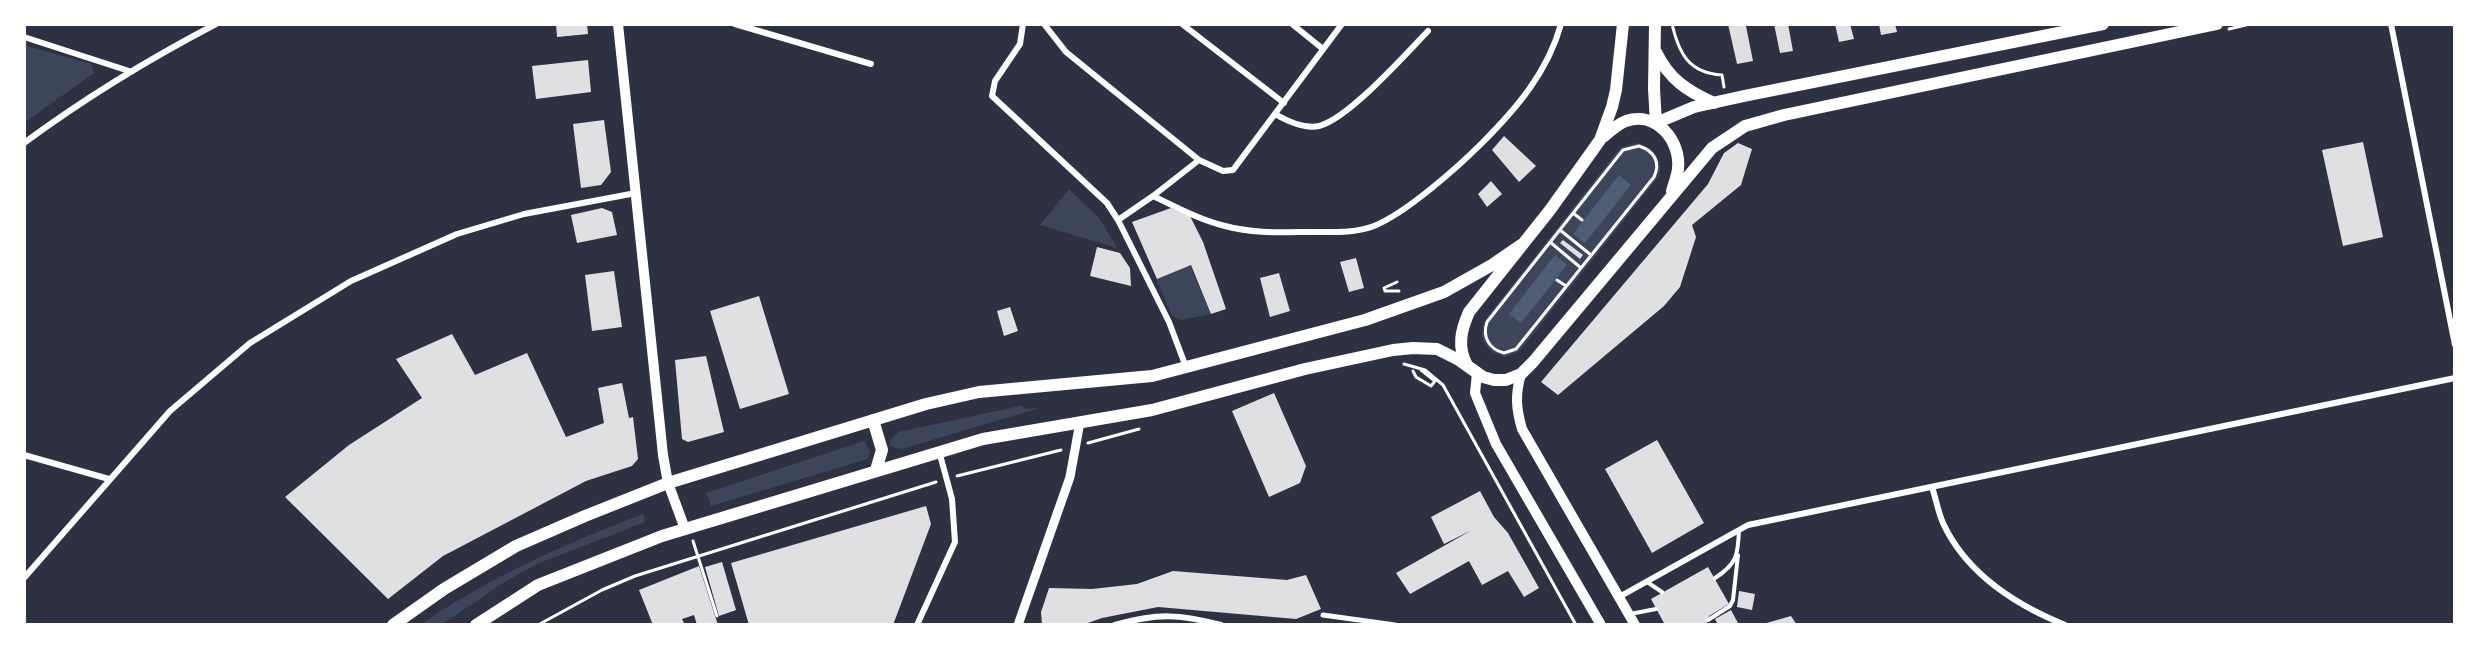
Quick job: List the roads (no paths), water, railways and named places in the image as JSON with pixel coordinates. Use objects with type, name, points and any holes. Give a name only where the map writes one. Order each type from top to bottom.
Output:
[{"type":"main road","points":[[618,24],[663,455],[668,483],[687,528]]},
{"type":"main road","points":[[1601,625],[1496,444],[1475,393],[1473,369],[1460,344],[1461,328],[1469,312],[1550,210],[1600,140],[1616,90],[1623,24]]},
{"type":"main road","points":[[1655,24],[1656,123]]},
{"type":"main road","points":[[1656,123],[1694,107],[2100,24]]},
{"type":"main road","points":[[1635,625],[1522,429],[1516,408],[1516,392],[1521,374],[1712,148],[1745,126],[1784,115],[2217,24]]},
{"type":"main road","points":[[1654,48],[1663,67],[1677,82],[1694,94],[1714,103]]},
{"type":"main road","points":[[1600,140],[1626,121],[1647,120],[1667,131],[1674,141],[1678,156],[1678,169],[1669,198]]},
{"type":"main road","points":[[393,625],[444,588],[516,546],[668,483],[926,404],[979,392],[1118,381],[1152,376],[1365,320],[1418,302],[1468,279],[1521,245]]},
{"type":"main road","points":[[476,625],[538,585],[601,559],[687,528],[939,451],[1028,430],[1152,410],[1305,369],[1393,350],[1437,349],[1494,380],[1506,380],[1521,374]]},
{"type":"main road","points":[[873,420],[882,450],[876,470]]},
{"type":"street","points":[[24,143],[129,71],[216,24]]},
{"type":"street","points":[[735,24],[871,64]]},
{"type":"street","points":[[1023,24],[1020,44],[995,81],[992,96],[1107,203],[1118,220],[1169,322],[1186,368]]},
{"type":"street","points":[[1044,24],[1066,52],[1199,160],[1224,171],[1233,170],[1342,24]]},
{"type":"street","points":[[1182,24],[1284,104]]},
{"type":"street","points":[[1292,24],[1323,49]]},
{"type":"street","points":[[1275,114],[1288,121],[1317,126],[1333,120],[1382,79],[1432,24]]},
{"type":"street","points":[[1153,196],[1223,226],[1251,231],[1331,232],[1376,225],[1399,212],[1467,158],[1506,119],[1521,102],[1543,68],[1561,24]]},
{"type":"street","points":[[2391,24],[2455,345]]},
{"type":"street","points":[[24,37],[129,71]]},
{"type":"street","points":[[1118,220],[1199,160]]},
{"type":"street","points":[[24,578],[170,411],[250,343],[351,281],[468,231],[524,214],[637,193]]},
{"type":"street","points":[[1619,597],[1748,525],[2455,378]]},
{"type":"street","points":[[1018,625],[1070,477],[1080,422]]},
{"type":"street","points":[[917,625],[956,542],[952,499],[939,451]]},
{"type":"street","points":[[24,455],[109,479]]},
{"type":"street","points":[[1932,487],[1943,522],[1962,555],[1994,586],[2037,614],[2065,625]]},
{"type":"street","points":[[1115,625],[1165,615],[1189,616],[1221,625]]},
{"type":"street","points":[[1323,615],[1395,625]]},
{"type":"lane","points":[[1708,620],[1730,606],[1734,600],[1739,530]]},
{"type":"lane","points":[[1715,578],[1728,570],[1738,555]]},
{"type":"lane","points":[[1646,582],[1662,592]]},
{"type":"lane","points":[[1629,614],[1656,609]]}]
